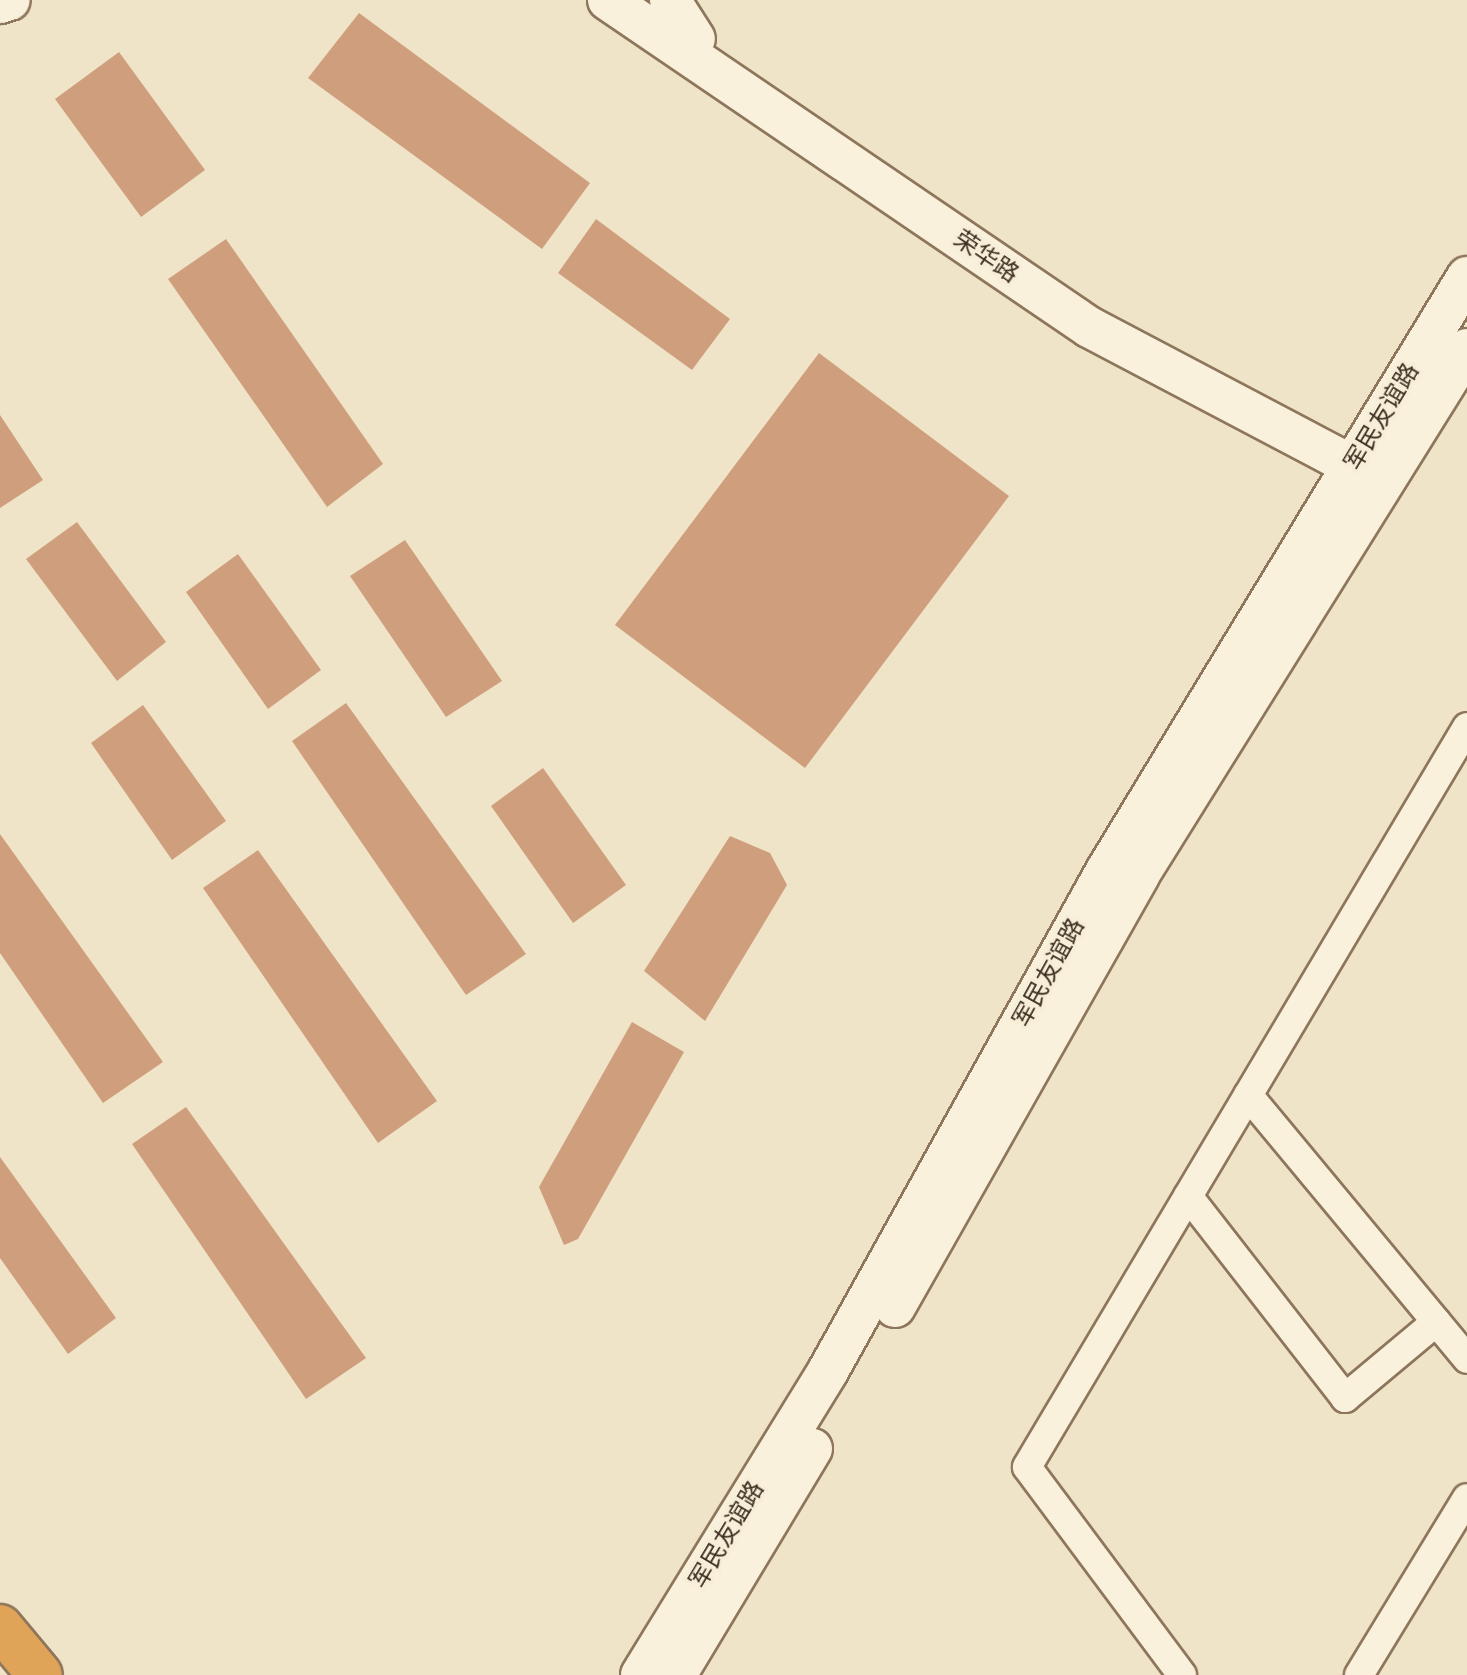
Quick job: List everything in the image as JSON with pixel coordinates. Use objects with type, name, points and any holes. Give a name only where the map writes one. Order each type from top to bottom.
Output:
[{"type":"highway","points":[[0,1627],[38,1673]]},
{"type":"street","points":[[0,3],[10,0]]},
{"type":"street","name":"荣华路","points":[[608,0],[1089,327],[1374,464]]},
{"type":"street","name":"荣华路","points":[[636,0],[1097,309],[1374,464]]},
{"type":"street","points":[[670,0],[695,39]]},
{"type":"street","name":"军民友谊路","points":[[676,1675],[854,1380],[1374,464],[1467,277]]},
{"type":"street","name":"军民友谊路","points":[[641,1675],[828,1371],[1106,871],[1374,464],[1467,349]]},
{"type":"street","points":[[1182,1675],[1027,1467],[1467,727]]},
{"type":"street","points":[[1248,1095],[1467,1359]]},
{"type":"street","points":[[1188,1196],[1345,1398],[1436,1322]]},
{"type":"street","points":[[1359,1675],[1467,1498]]},
{"type":"building","points":[[359,13],[590,183],[542,249],[308,78]]},
{"type":"building","points":[[119,52],[205,170],[141,217],[55,99]]},
{"type":"building","points":[[596,219],[730,319],[692,370],[558,273]]},
{"type":"building","points":[[226,239],[383,464],[327,507],[168,279]]},
{"type":"building","points":[[819,353],[1009,496],[805,768],[615,625]]},
{"type":"building","points":[[0,415],[43,480],[0,508]]},
{"type":"building","points":[[77,522],[166,642],[117,681],[26,559]]},
{"type":"building","points":[[405,540],[502,681],[446,717],[350,576]]},
{"type":"building","points":[[238,554],[321,670],[268,709],[186,592]]},
{"type":"building","points":[[346,703],[526,954],[466,995],[292,741]]},
{"type":"building","points":[[143,705],[226,821],[172,860],[91,743]]},
{"type":"building","points":[[543,768],[626,885],[573,923],[491,806]]},
{"type":"building","points":[[0,834],[163,1062],[103,1103],[0,953]]},
{"type":"building","points":[[730,836],[770,853],[787,885],[705,1021],[644,971]]},
{"type":"building","points":[[258,850],[437,1101],[378,1143],[203,888]]},
{"type":"building","points":[[632,1022],[684,1052],[578,1239],[564,1245],[539,1187]]},
{"type":"building","points":[[186,1107],[366,1358],[306,1399],[132,1144]]},
{"type":"building","points":[[0,1157],[116,1318],[68,1354],[0,1258]]}]
